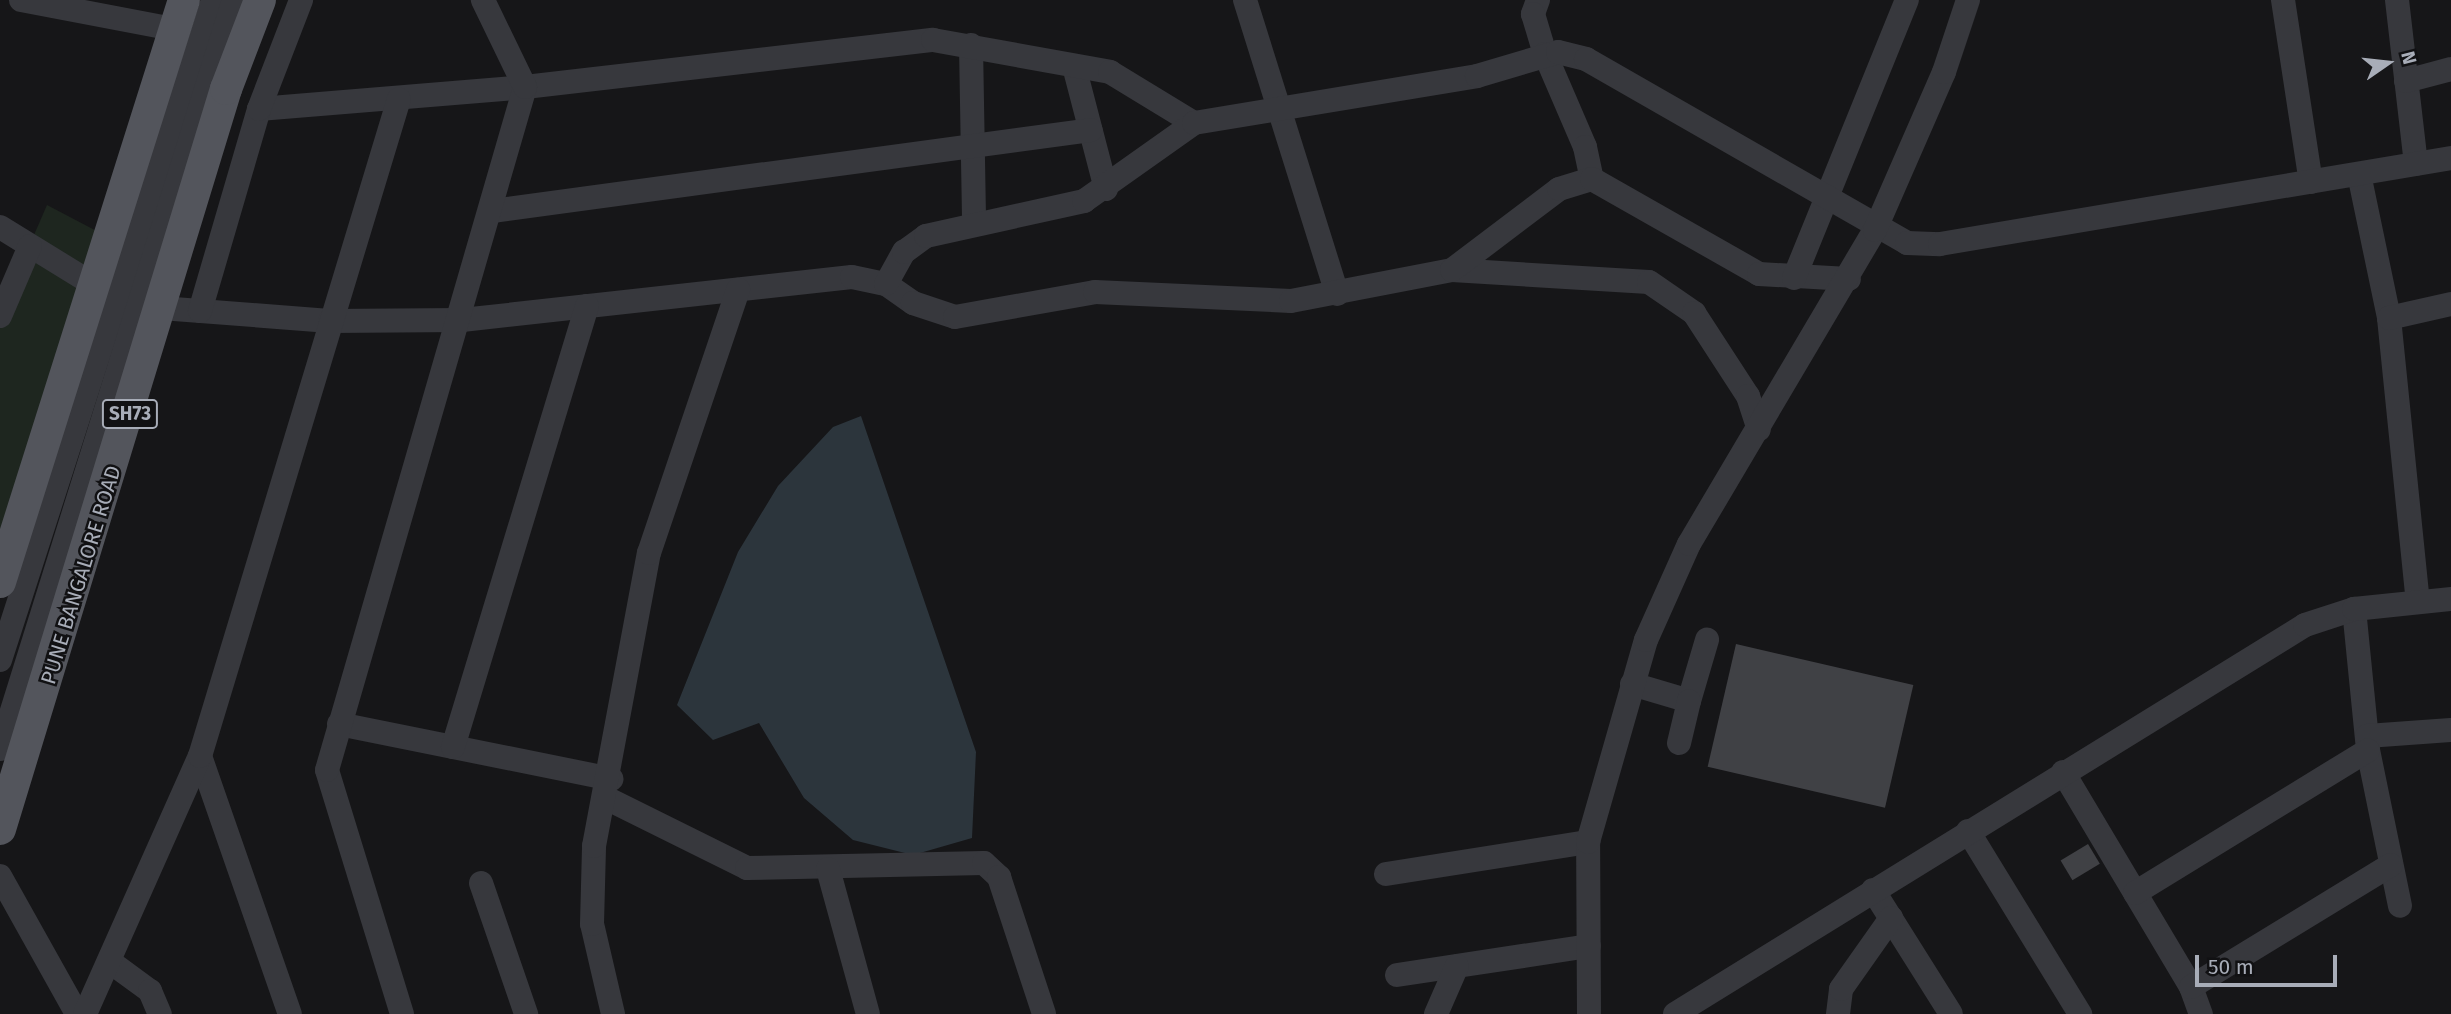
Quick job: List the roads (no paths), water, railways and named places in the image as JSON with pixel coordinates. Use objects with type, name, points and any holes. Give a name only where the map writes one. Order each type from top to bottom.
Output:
[{"type":"main road","name":"PUNE BANGALORE ROAD","points":[[0,582],[260,0]]},
{"type":"main road","name":"PUNE BANGALORE ROAD","points":[[0,829],[126,299],[178,14]]},
{"type":"street","points":[[20,0],[178,14]]},
{"type":"street","points":[[0,749],[213,0]]},
{"type":"street","points":[[0,660],[68,461],[234,0]]},
{"type":"street","points":[[200,312],[260,109],[301,0]]},
{"type":"street","points":[[402,1014],[328,787],[339,724],[463,320],[525,87],[483,0]]},
{"type":"street","points":[[1245,0],[1338,294]]},
{"type":"street","points":[[1538,0],[1533,14],[1545,54],[1585,147],[1592,178],[1744,268],[1794,278],[1849,279]]},
{"type":"street","points":[[1794,278],[1908,0]]},
{"type":"street","points":[[1589,1014],[1588,842],[1632,684],[1689,544],[1849,279],[1875,230],[1944,72],[1968,0]]},
{"type":"street","points":[[2283,0],[2311,182]]},
{"type":"street","points":[[2397,0],[2416,164]]},
{"type":"street","points":[[260,109],[525,87],[933,40],[971,45],[1075,70],[1128,79],[1194,123]]},
{"type":"street","points":[[971,45],[974,223]]},
{"type":"street","points":[[886,284],[914,243],[974,223],[1062,208],[1106,189],[1194,123],[1277,107],[1477,76],[1545,54],[1586,59],[1829,198],[1875,230],[1907,243],[1940,244],[2451,158]]},
{"type":"street","points":[[2406,81],[2451,69]]},
{"type":"street","points":[[1075,70],[1106,189]]},
{"type":"street","points":[[85,1014],[200,757],[399,99]]},
{"type":"street","points":[[492,211],[1091,130]]},
{"type":"street","points":[[2359,174],[2389,318],[2418,602]]},
{"type":"street","points":[[1452,270],[1559,189],[1592,178]]},
{"type":"street","points":[[0,227],[126,299],[200,312],[330,321],[463,320],[852,277],[886,284],[913,303],[955,317],[1095,292],[1182,301],[1338,294],[1452,270],[1649,282],[1674,293],[1725,357],[1759,429]]},
{"type":"street","points":[[0,316],[30,246]]},
{"type":"street","points":[[613,1014],[592,924],[590,882],[609,789],[649,553],[738,290]]},
{"type":"street","points":[[2389,318],[2451,304]]},
{"type":"street","points":[[453,747],[587,306]]},
{"type":"street","points":[[1675,1014],[2305,625],[2354,609],[2451,599]]},
{"type":"street","points":[[2354,609],[2368,743],[2400,906]]},
{"type":"street","points":[[1679,743],[1707,640]]},
{"type":"street","points":[[1632,684],[1689,701]]},
{"type":"street","points":[[339,724],[453,747],[609,789],[747,868],[828,869],[975,861],[992,868],[1044,1014]]},
{"type":"street","points":[[2135,893],[2368,743],[2451,730]]},
{"type":"street","points":[[200,757],[290,1014]]},
{"type":"street","points":[[2063,772],[2191,986],[2201,1014]]},
{"type":"street","points":[[1968,831],[2080,1014]]},
{"type":"street","points":[[1386,874],[1588,842]]},
{"type":"street","points":[[2191,986],[2391,865]]},
{"type":"street","points":[[828,869],[867,1014]]},
{"type":"street","points":[[0,876],[77,1014]]},
{"type":"street","points":[[481,883],[526,1014]]},
{"type":"street","points":[[1867,894],[1891,918],[1943,1012]]},
{"type":"street","points":[[1838,1014],[1841,989],[1891,918]]},
{"type":"street","points":[[1397,975],[1589,946]]},
{"type":"street","points":[[109,961],[150,990],[160,1014]]},
{"type":"street","points":[[1436,1014],[1457,966]]}]
